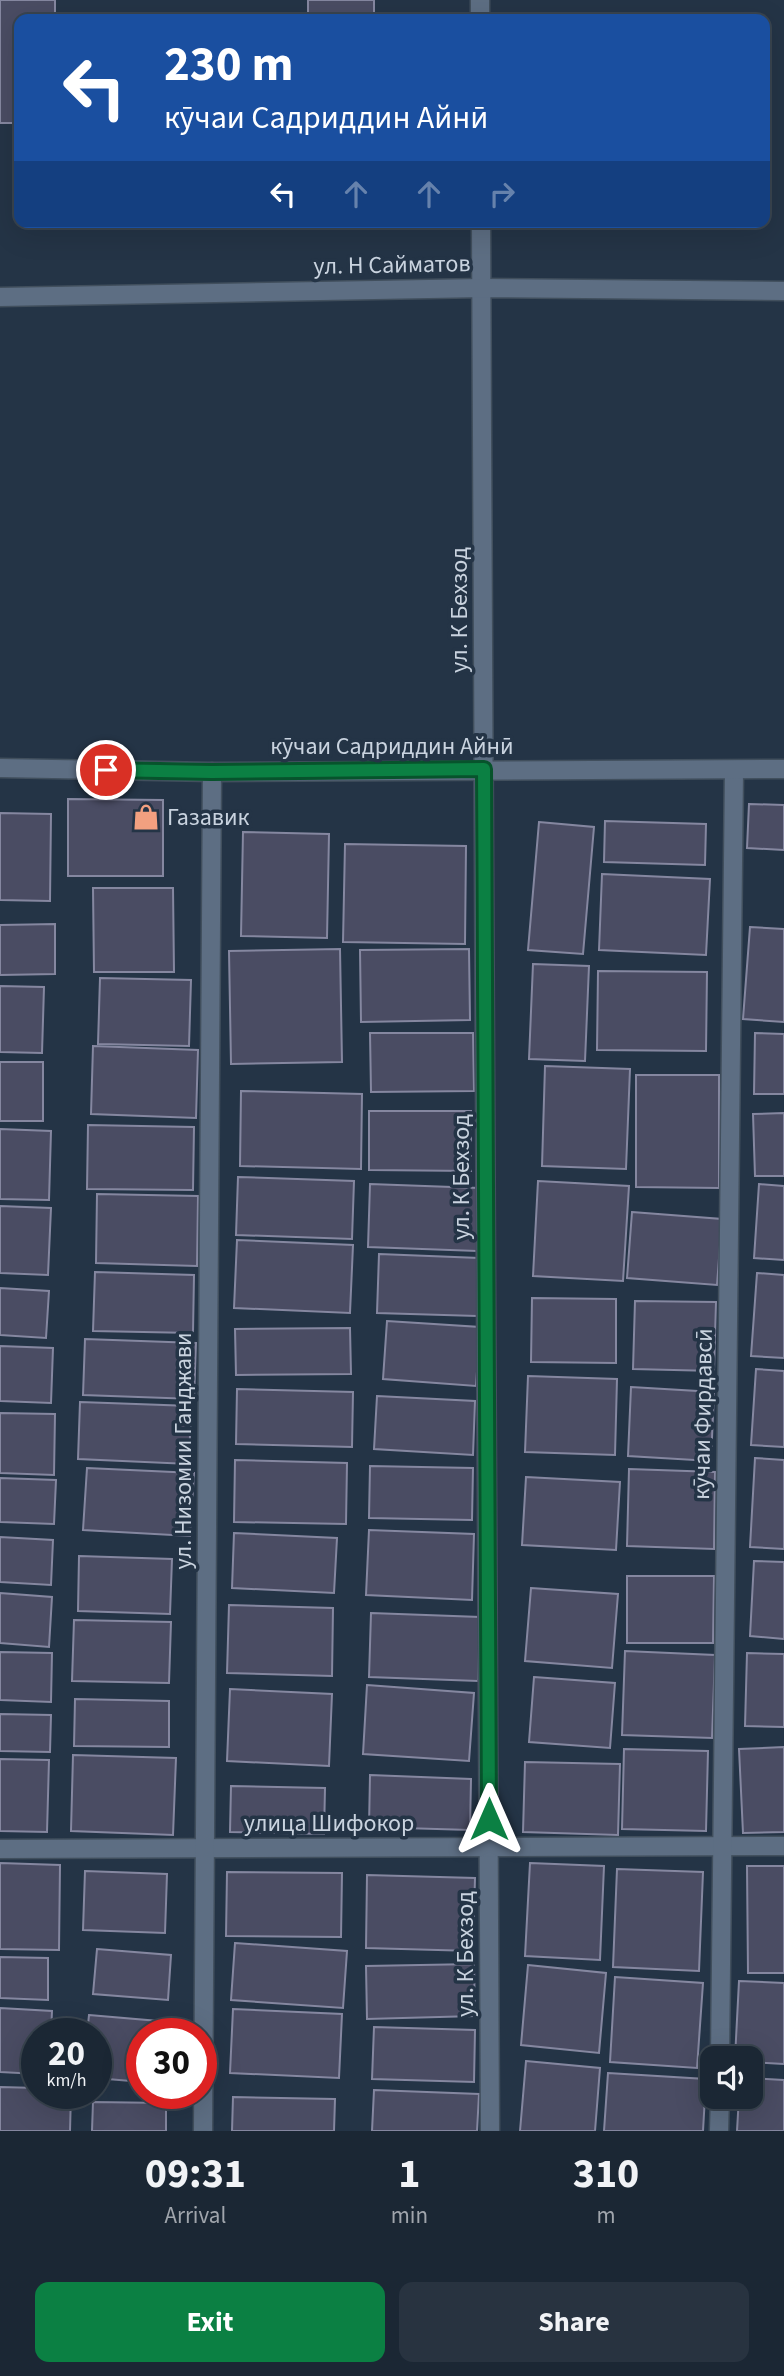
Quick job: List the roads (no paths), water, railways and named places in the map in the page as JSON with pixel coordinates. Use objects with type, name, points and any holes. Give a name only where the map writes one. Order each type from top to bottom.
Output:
[{"type":"street","name":"ул. К Бехзод","points":[[481,228],[490,2131]]},
{"type":"street","name":"ул. Н Сайматов","points":[[0,297],[482,288],[784,291]]},
{"type":"street","name":"кӯчаи Садриддин Айнӣ","points":[[0,768],[212,772],[784,769]]},
{"type":"street","name":"кӯчаи Фирдавсӣ","points":[[720,2046],[734,770]]},
{"type":"street","name":"ул. Низомии Ганджави","points":[[203,2131],[212,772]]},
{"type":"street","name":"улица Шифокор","points":[[0,1849],[784,1846]]},
{"type":"street","points":[[719,2131],[720,2109]]},
{"type":"place","name":"Газавик","points":[[146,817]]}]
